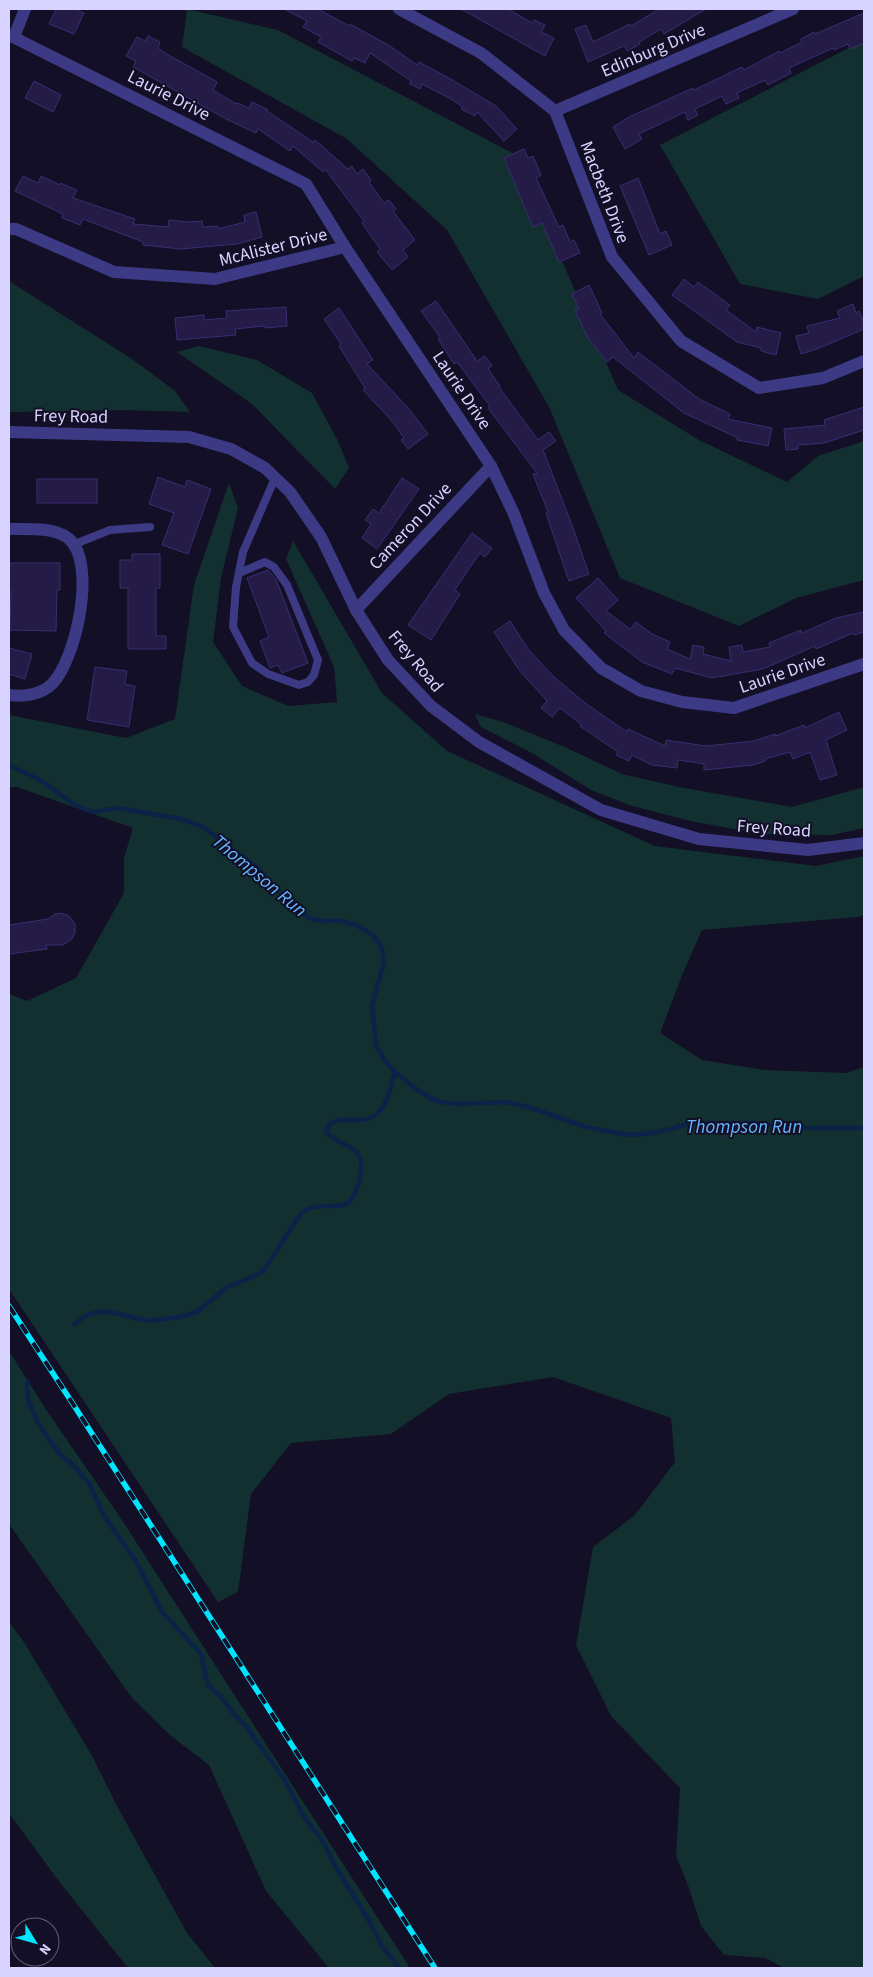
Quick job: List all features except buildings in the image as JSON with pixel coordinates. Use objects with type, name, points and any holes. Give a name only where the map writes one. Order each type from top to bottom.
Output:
[{"type":"street","points":[[12,36],[25,9]]},
{"type":"street","points":[[398,9],[481,52],[555,111]]},
{"type":"street","name":"Edinburg Drive","points":[[555,111],[793,9]]},
{"type":"street","name":"Laurie Drive","points":[[12,36],[306,184],[345,247],[491,466],[514,514],[544,593],[564,630],[601,668],[641,690],[682,702],[734,708],[864,664]]},
{"type":"street","name":"Macbeth Drive","points":[[555,111],[612,257],[682,341],[759,388],[823,378],[864,361]]},
{"type":"street","name":"McAlister Drive","points":[[9,228],[16,229],[114,272],[215,279],[345,247]]},
{"type":"street","name":"Frey Road","points":[[9,432],[189,437],[231,449],[265,468],[290,492],[321,536],[356,610],[388,660],[431,706],[478,742],[601,810],[699,839],[808,850],[864,843]]},
{"type":"street","name":"Cameron Drive","points":[[356,610],[491,466]]},
{"type":"street","points":[[9,529],[40,530],[57,533],[66,537],[75,544],[80,558],[83,578],[78,630],[71,652],[52,684],[42,691],[30,695],[9,695]]},
{"type":"lane","points":[[238,573],[265,562],[274,567],[287,585],[318,660],[314,675],[308,682],[299,685],[268,674],[252,663],[233,627],[236,587],[238,573],[243,552],[275,478]]},
{"type":"lane","points":[[75,544],[110,530],[150,527]]},
{"type":"green space","points":[[187,9],[278,30],[516,155],[618,390],[699,440],[787,482],[818,456],[864,441],[864,580],[796,598],[739,626],[620,578],[549,407],[447,230],[347,139],[182,47]]},
{"type":"green space","points":[[864,40],[864,276],[818,299],[740,284],[660,145]]},
{"type":"green space","points":[[9,281],[132,359],[175,391],[190,412],[122,410],[9,412]]},
{"type":"green space","points":[[199,346],[257,360],[312,393],[338,441],[349,468],[335,489],[252,404],[177,352]]},
{"type":"green space","points":[[229,483],[238,508],[221,578],[213,642],[242,686],[288,706],[337,702],[334,667],[286,559],[293,541],[382,693],[447,751],[655,846],[816,866],[864,856],[864,915],[702,930],[660,1033],[702,1060],[764,1070],[846,1073],[864,1067],[864,1968],[784,1968],[765,1958],[724,1955],[701,1926],[688,1885],[676,1856],[680,1788],[611,1716],[576,1645],[593,1547],[635,1515],[675,1462],[671,1418],[553,1377],[449,1394],[391,1434],[291,1443],[251,1494],[238,1592],[218,1602],[9,1289],[9,994],[27,1001],[76,978],[124,893],[124,858],[133,828],[17,787],[9,787],[9,715],[126,738],[175,719],[194,585]]},
{"type":"green space","points":[[475,714],[503,722],[567,748],[622,774],[679,787],[792,807],[864,787],[864,828],[832,835],[762,834],[690,821],[629,805],[591,790],[532,753],[481,727]]},
{"type":"green space","points":[[9,1351],[47,1411],[120,1517],[410,1968],[329,1968],[266,1891],[209,1765],[171,1736],[132,1698],[9,1524]]},
{"type":"green space","points":[[9,1622],[24,1642],[91,1754],[118,1808],[187,1933],[215,1968],[128,1968],[58,1880],[9,1813]]},
{"type":"waterway","name":"Thompson Run","points":[[9,765],[40,780],[75,805],[92,812],[118,808],[181,819],[203,827],[258,868],[277,890],[309,918],[321,921],[341,921],[356,925],[373,935],[382,948],[384,962],[372,1005],[376,1046],[385,1061],[395,1072],[432,1099],[459,1104],[506,1102],[528,1107],[586,1127],[628,1135],[653,1133],[689,1123],[755,1123],[804,1128],[864,1128]]},
{"type":"waterway","points":[[74,1324],[87,1315],[98,1312],[110,1312],[148,1321],[181,1317],[197,1312],[226,1288],[264,1270],[301,1213],[311,1208],[344,1204],[356,1192],[360,1177],[361,1159],[355,1150],[333,1139],[326,1132],[329,1126],[339,1120],[368,1119],[379,1112],[388,1096],[395,1072]]},
{"type":"waterway","points":[[27,1381],[28,1399],[36,1419],[49,1440],[89,1483],[104,1516],[137,1563],[162,1612],[201,1654],[208,1685],[223,1699],[248,1729],[284,1779],[304,1817],[324,1843],[334,1864],[368,1919],[382,1946],[399,1968]]},
{"type":"railway","points":[[9,1306],[435,1968]]}]
